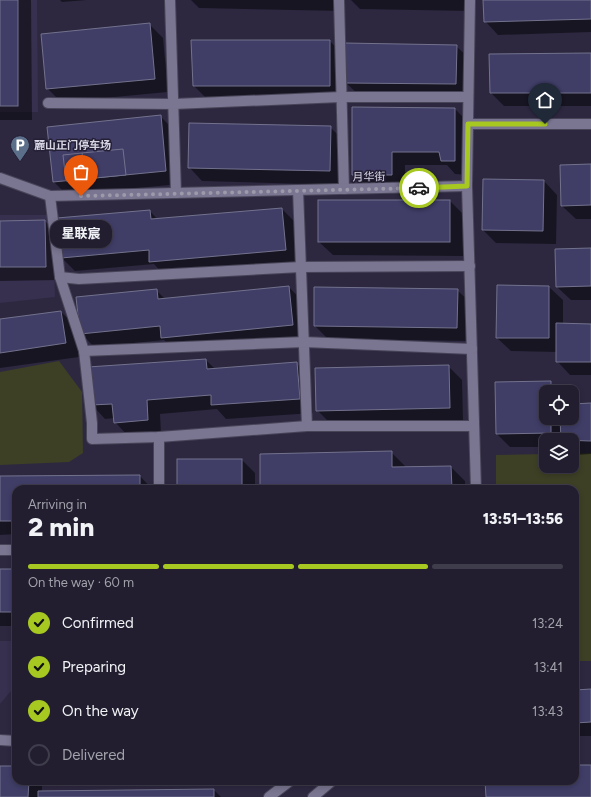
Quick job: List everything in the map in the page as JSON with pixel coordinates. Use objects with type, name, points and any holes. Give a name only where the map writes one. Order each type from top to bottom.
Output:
[{"type":"street","points":[[170,0],[176,193]]},
{"type":"street","points":[[339,0],[344,189]]},
{"type":"street","points":[[470,0],[467,186],[476,484]]},
{"type":"street","points":[[48,103],[174,104],[341,97],[468,97]]},
{"type":"street","points":[[468,124],[591,124]]},
{"type":"street","points":[[0,178],[50,196],[60,277],[84,351],[92,423],[92,439],[159,437],[307,426],[474,426]]},
{"type":"street","name":"月华街","points":[[50,196],[467,186]]},
{"type":"street","points":[[298,190],[307,426]]},
{"type":"street","points":[[60,277],[79,279],[301,267],[470,266]]},
{"type":"street","points":[[84,351],[304,342],[472,349]]},
{"type":"street","points":[[159,437],[159,485]]},
{"type":"street","points":[[0,550],[12,550]]},
{"type":"street","points":[[0,740],[12,741]]},
{"type":"street","points":[[269,797],[285,785]]},
{"type":"street","points":[[313,797],[327,785]]},
{"type":"shaded area","points":[[0,0],[37,0],[38,112],[0,112]]},
{"type":"shaded area","points":[[0,215],[52,215],[55,297],[0,303]]},
{"type":"shaded area","points":[[0,641],[12,641],[12,690],[0,704]]},
{"type":"green space","points":[[59,361],[82,392],[83,453],[69,462],[0,465],[0,372]]},
{"type":"green space","points":[[591,453],[591,661],[579,661],[579,485],[496,485],[496,455],[539,454],[539,473],[579,473],[579,454]]},
{"type":"building","points":[[0,0],[18,0],[18,106],[0,106]]},
{"type":"building","points":[[483,0],[591,0],[591,19],[484,22]]},
{"type":"building","points":[[150,23],[155,79],[46,89],[41,34]]},
{"type":"building","points":[[191,40],[330,40],[330,86],[193,86]]},
{"type":"building","points":[[344,43],[457,45],[456,84],[345,83]]},
{"type":"building","points":[[591,53],[591,93],[490,93],[489,54]]},
{"type":"building","points":[[352,107],[455,108],[455,161],[441,161],[439,152],[392,152],[392,175],[352,175]]},
{"type":"building","points":[[161,115],[166,171],[53,182],[47,127]]},
{"type":"building","points":[[189,123],[331,126],[330,171],[188,168]]},
{"type":"building","points":[[123,149],[126,175],[85,179],[82,153]]},
{"type":"building","points":[[82,153],[85,179],[66,181],[63,155]]},
{"type":"building","points":[[591,164],[591,205],[561,206],[560,165]]},
{"type":"building","points":[[483,179],[544,180],[543,231],[482,230]]},
{"type":"building","points":[[318,200],[450,200],[450,242],[318,242]]},
{"type":"building","points":[[282,208],[286,250],[149,262],[149,250],[61,258],[57,218],[150,210],[151,219]]},
{"type":"building","points":[[45,220],[46,267],[0,267],[0,221]]},
{"type":"building","points":[[591,248],[591,286],[556,287],[555,249]]},
{"type":"building","points":[[497,285],[549,286],[549,338],[496,338]]},
{"type":"building","points":[[289,286],[293,325],[161,338],[160,326],[80,334],[76,297],[157,289],[158,299]]},
{"type":"building","points":[[314,287],[458,289],[457,328],[314,326]]},
{"type":"building","points":[[61,311],[66,343],[0,353],[0,319]]},
{"type":"building","points":[[556,323],[591,324],[591,362],[556,362]]},
{"type":"building","points":[[206,359],[207,369],[297,362],[300,399],[211,405],[211,395],[147,400],[148,420],[114,423],[112,404],[91,405],[88,367]]},
{"type":"building","points":[[449,365],[450,408],[316,411],[315,368]]},
{"type":"building","points":[[551,381],[551,385],[539,385],[539,425],[551,425],[551,433],[496,434],[495,382]]},
{"type":"building","points":[[591,403],[591,441],[579,441],[579,433],[561,433],[560,425],[579,425],[579,404]]},
{"type":"building","points":[[392,451],[392,467],[451,466],[452,485],[260,485],[260,454]]},
{"type":"building","points":[[177,459],[242,459],[242,485],[177,485]]},
{"type":"building","points":[[140,475],[140,485],[12,485],[12,521],[0,521],[0,476]]},
{"type":"building","points":[[0,569],[12,569],[12,612],[0,612]]},
{"type":"building","points":[[591,689],[591,722],[579,723],[579,690]]},
{"type":"building","points":[[579,765],[591,765],[591,797],[486,797],[485,785],[579,785]]},
{"type":"building","points":[[0,766],[12,766],[12,785],[29,785],[28,797],[0,797]]},
{"type":"building","points":[[214,789],[214,797],[38,797],[38,791]]},
{"type":"way so far","points":[[81,196],[419,188]]},
{"type":"place","name":"麓山正门停车场","points":[[20,162]]},
{"type":"place","name":"星联宸","points":[[81,196]]},
{"type":"route","points":[[419,188],[467,186],[468,124],[545,124]]}]
